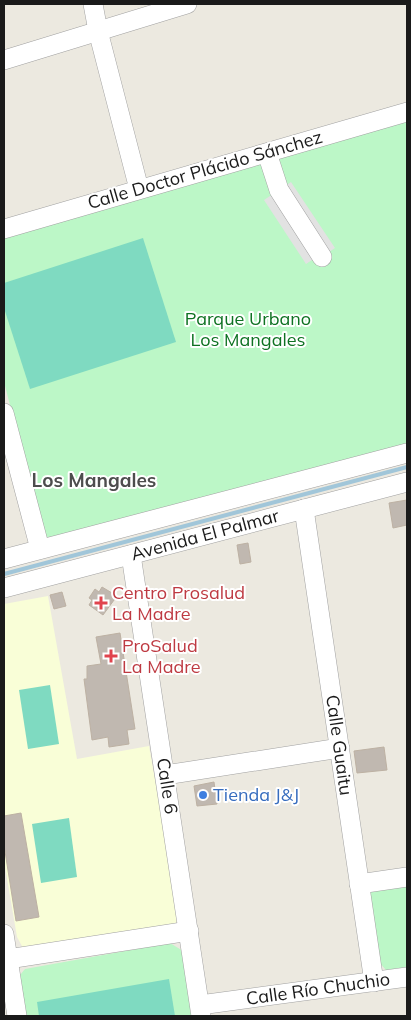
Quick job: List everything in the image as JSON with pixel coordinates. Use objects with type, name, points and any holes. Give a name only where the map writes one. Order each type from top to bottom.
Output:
[{"type":"street","points":[[93,4],[98,31],[139,189]]},
{"type":"street","points":[[4,60],[187,4]]},
{"type":"street","name":"Calle Doctor Plácido Sánchez","points":[[4,229],[407,112]]},
{"type":"street","points":[[268,153],[279,190],[322,257]]},
{"type":"street","points":[[4,413],[40,549]]},
{"type":"street","name":"Avenida El Palmar","points":[[4,588],[304,509],[336,487],[407,453]]},
{"type":"street","name":"Avenida El Palmar","points":[[4,558],[336,487],[407,482]]},
{"type":"street","name":"Calle Guaitu","points":[[304,509],[374,982]]},
{"type":"street","name":"Calle 6","points":[[132,555],[201,1011]]},
{"type":"street","points":[[165,775],[340,748]]},
{"type":"street","points":[[359,884],[407,877]]},
{"type":"street","points":[[8,959],[189,931]]},
{"type":"street","points":[[4,934],[17,1016]]},
{"type":"street","name":"Calle Río Chuchio","points":[[201,1011],[407,977]]},
{"type":"shaded area","points":[[291,182],[335,248],[317,260],[315,258],[306,264],[264,200]]},
{"type":"shaded area","points":[[48,596],[77,759],[149,746],[179,915],[175,925],[23,948],[17,937],[4,861],[4,604]]},
{"type":"green space","name":"Parque Urbano Los Mangales","points":[[407,121],[407,447],[46,543],[4,382],[4,238]]},
{"type":"green space","points":[[143,238],[176,342],[30,389],[4,308],[4,283]]},
{"type":"green space","points":[[50,685],[59,744],[28,749],[19,690]]},
{"type":"green space","points":[[69,818],[77,877],[41,883],[32,824]]},
{"type":"green space","points":[[407,881],[407,967],[386,970],[379,962],[367,887]]},
{"type":"green space","points":[[170,943],[183,951],[194,1016],[22,1016],[20,975],[25,969]]},
{"type":"green space","points":[[169,979],[175,1016],[39,1016],[37,1002]]},
{"type":"building","points":[[407,500],[407,525],[393,528],[389,503]]},
{"type":"building","points":[[248,543],[251,562],[240,564],[237,545]]},
{"type":"building","name":"Centro Prosalud La Madre","points":[[102,587],[117,596],[103,615],[89,605],[92,600],[89,598],[95,589],[99,592]]},
{"type":"building","points":[[62,592],[66,606],[54,609],[50,595]]},
{"type":"building","points":[[120,633],[135,729],[127,730],[129,744],[109,747],[108,737],[92,740],[84,679],[87,679],[87,666],[101,664],[96,637]]},
{"type":"building","points":[[384,747],[387,770],[357,773],[354,751]]},
{"type":"building","points":[[214,782],[217,804],[197,806],[194,786]]},
{"type":"building","points":[[21,813],[39,917],[16,921],[4,845],[4,816]]},
{"type":"waterway","points":[[4,574],[407,467]]},
{"type":"place","name":"Centro Prosalud La Madre","points":[[101,603]]},
{"type":"place","name":"ProSalud La Madre","points":[[111,656]]},
{"type":"place","name":"Tienda J&J","points":[[203,795]]},
{"type":"district","name":"Los Mangales","points":[[94,480]]}]
